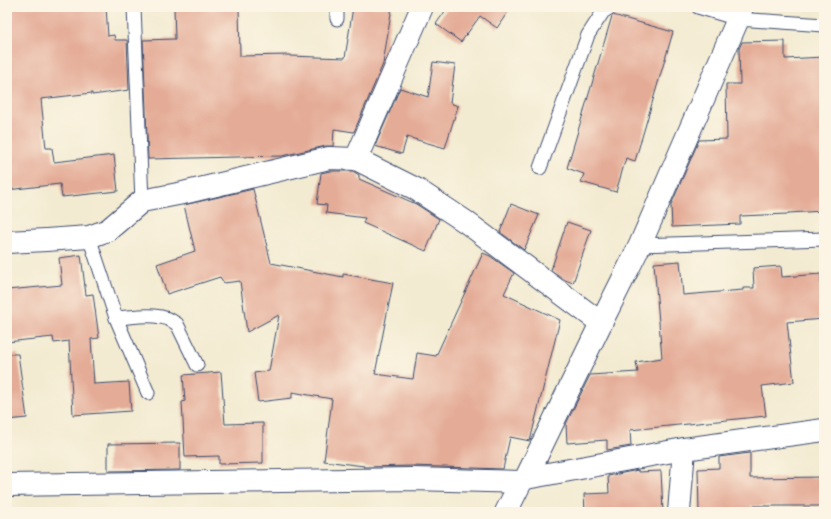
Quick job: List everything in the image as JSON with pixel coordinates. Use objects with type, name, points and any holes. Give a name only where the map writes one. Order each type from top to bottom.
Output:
[{"type":"street","points":[[356,159],[422,7]]},
{"type":"street","points":[[506,512],[640,245],[740,13]]},
{"type":"street","points":[[7,242],[89,236],[108,230],[142,201],[183,193],[328,158],[356,159],[416,189],[466,222],[601,323]]},
{"type":"street","points":[[7,485],[412,479],[523,480],[684,449],[824,430]]},
{"type":"street","points":[[679,512],[684,449]]},
{"type":"lane","points":[[134,7],[142,201]]},
{"type":"lane","points":[[540,168],[588,34],[603,12],[611,7]]},
{"type":"lane","points":[[698,7],[824,25]]},
{"type":"lane","points":[[89,236],[116,318],[148,394]]},
{"type":"lane","points":[[640,245],[824,239]]},
{"type":"lane","points":[[116,318],[156,316],[171,320],[177,324],[197,365]]},
{"type":"building","points":[[7,7],[106,7],[108,36],[114,35],[115,40],[127,40],[129,90],[92,95],[92,93],[41,99],[46,148],[52,148],[54,162],[114,155],[118,191],[62,197],[60,184],[7,190]]},
{"type":"building","points":[[174,7],[239,7],[240,56],[290,55],[345,58],[353,7],[392,7],[383,64],[354,132],[334,129],[333,146],[326,146],[282,156],[148,159],[143,40],[175,39]]},
{"type":"building","points":[[448,7],[511,7],[497,28],[480,16],[461,42],[436,24]]},
{"type":"building","points":[[613,15],[673,32],[635,161],[626,158],[616,192],[581,182],[584,174],[567,168]]},
{"type":"building","points":[[785,41],[785,59],[824,57],[824,211],[740,216],[740,224],[672,227],[671,205],[699,140],[727,139],[726,84],[740,84],[739,49],[742,42]]},
{"type":"building","points":[[433,62],[455,65],[450,103],[458,106],[445,148],[407,137],[402,154],[375,146],[400,88],[428,97]]},
{"type":"building","points":[[330,171],[353,171],[359,175],[359,179],[416,204],[439,219],[426,251],[363,223],[365,218],[326,213],[327,205],[317,204],[321,173]]},
{"type":"building","points":[[253,189],[271,263],[343,277],[343,274],[393,283],[375,374],[413,379],[417,353],[436,356],[483,253],[490,256],[514,273],[504,294],[560,320],[530,441],[510,437],[503,469],[412,466],[363,467],[364,466],[324,461],[332,399],[292,392],[292,398],[258,402],[254,373],[269,371],[279,315],[247,332],[240,281],[224,283],[220,277],[167,294],[157,264],[195,251],[184,205]]},
{"type":"building","points":[[511,204],[539,215],[524,250],[500,232]]},
{"type":"building","points":[[567,222],[591,230],[573,283],[565,280],[551,270]]},
{"type":"building","points":[[81,255],[86,295],[93,294],[99,338],[91,339],[94,384],[129,382],[131,411],[73,415],[69,341],[54,343],[53,337],[7,342],[7,290],[62,285],[59,258]]},
{"type":"building","points":[[680,261],[683,295],[754,288],[753,268],[781,266],[782,277],[821,274],[821,283],[824,282],[824,319],[787,322],[794,382],[762,386],[766,416],[630,430],[631,446],[607,450],[607,440],[567,443],[566,424],[590,375],[638,372],[636,362],[662,358],[654,263]]},
{"type":"building","points":[[7,354],[18,354],[27,418],[7,420]]},
{"type":"building","points":[[221,372],[225,424],[263,423],[263,463],[219,464],[219,456],[185,457],[182,402],[185,401],[183,375]]},
{"type":"building","points":[[180,443],[180,470],[108,471],[108,444]]},
{"type":"building","points":[[750,453],[750,478],[824,477],[824,506],[750,506],[750,512],[699,512],[698,469],[719,468],[719,457]]},
{"type":"building","points":[[638,470],[638,472],[661,471],[663,512],[585,512],[584,494],[609,493],[608,476]]}]
